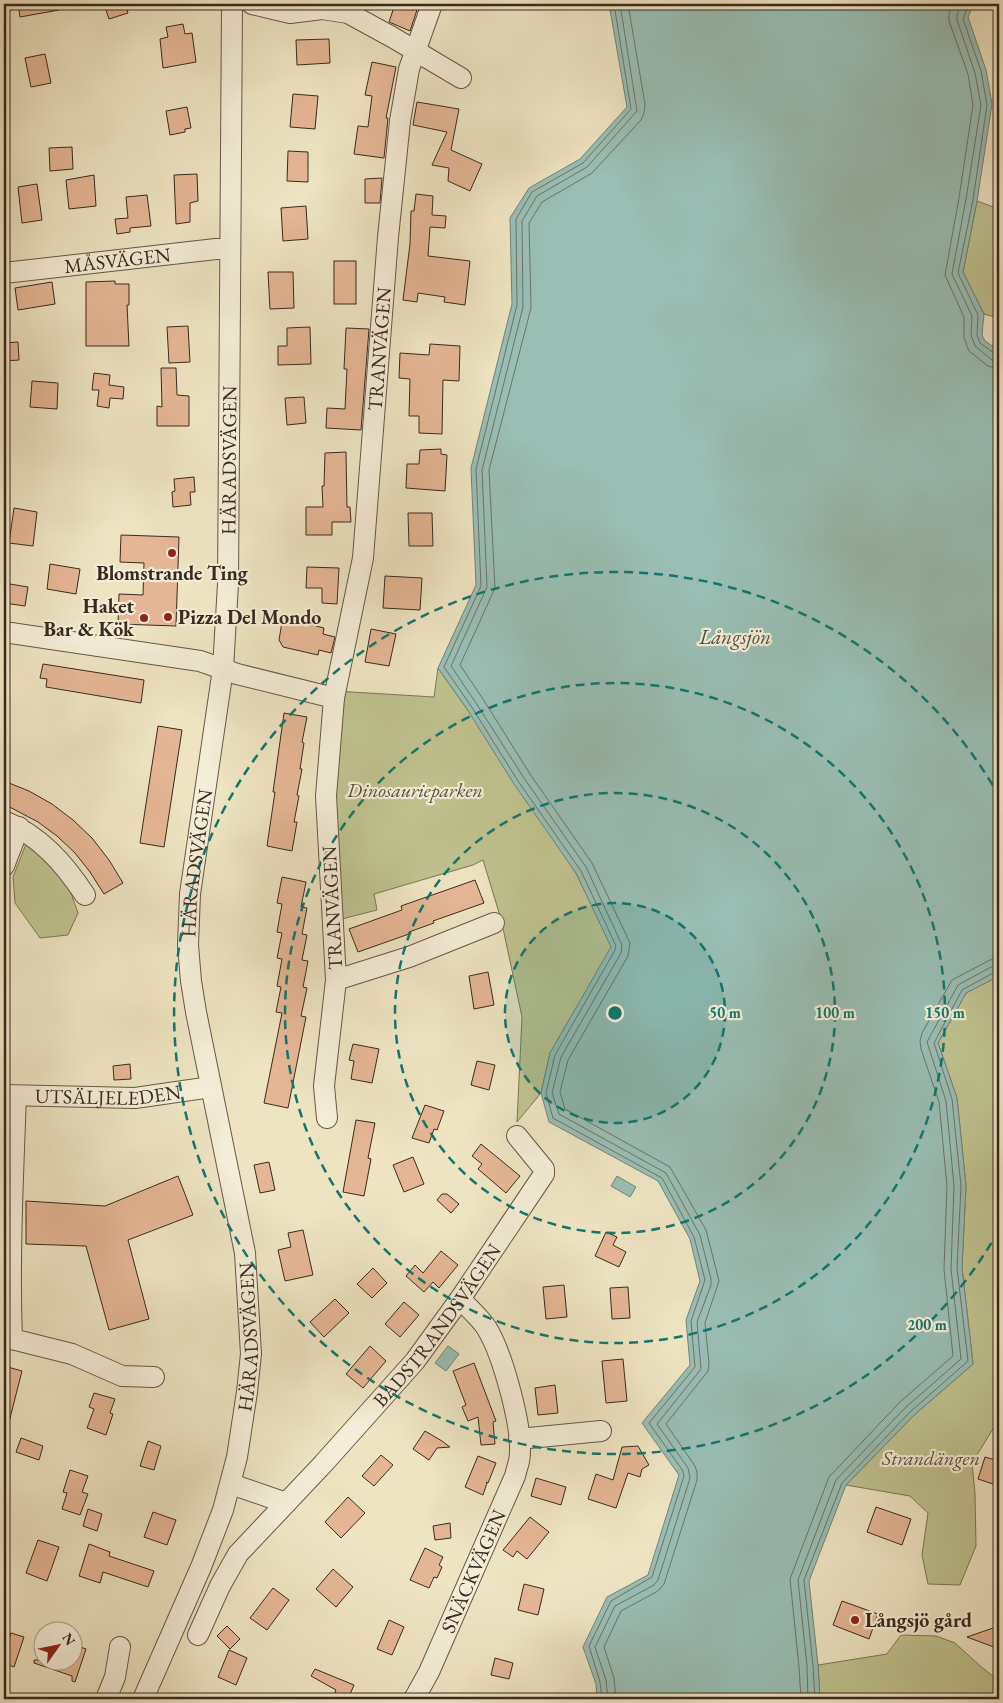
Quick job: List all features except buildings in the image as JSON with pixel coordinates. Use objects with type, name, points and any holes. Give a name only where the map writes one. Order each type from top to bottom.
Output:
[{"type":"street","name":"HÄRADSVÄGEN","points":[[143,1699],[201,1568],[223,1510],[237,1457],[251,1354],[245,1253],[191,981],[188,925],[194,864],[223,669],[228,584],[232,4]]},
{"type":"street","points":[[252,4],[290,13],[322,9],[348,13],[461,78]]},
{"type":"street","name":"TRANVÄGEN","points":[[327,1118],[324,1086],[336,980],[326,796],[334,698],[363,558],[387,246],[400,121],[409,69],[432,4]]},
{"type":"street","name":"MÅSVÄGEN","points":[[4,273],[230,249]]},
{"type":"street","points":[[4,632],[200,661],[223,669],[334,698]]},
{"type":"street","points":[[4,866],[12,824],[54,855],[85,894]]},
{"type":"street","points":[[336,980],[409,957],[494,923]]},
{"type":"street","name":"UTSÄLJELEDEN","points":[[10,1096],[135,1098],[211,1087]]},
{"type":"street","points":[[10,1096],[11,1301],[8,1340],[72,1354],[122,1376],[154,1377]]},
{"type":"street","name":"BADSTRANDSVÄGEN","points":[[198,1635],[220,1586],[238,1554],[409,1368],[460,1299],[544,1174],[544,1169],[517,1136]]},
{"type":"street","name":"SNÄCKVÄGEN","points":[[414,1699],[429,1672],[515,1476],[520,1460],[519,1439],[504,1368],[487,1329],[460,1299]]},
{"type":"street","points":[[519,1439],[601,1431]]},
{"type":"street","points":[[231,1484],[286,1503]]},
{"type":"street","points":[[106,1699],[115,1677],[120,1647]]},
{"type":"green space","points":[[977,201],[999,209],[999,318],[984,314],[963,272]]},
{"type":"green space","name":"Dinosaurieparken","points":[[438,668],[576,873],[612,947],[550,1053],[541,1093],[517,1122],[522,1017],[501,919],[483,860],[473,865],[374,894],[377,910],[334,921],[335,691],[434,697]]},
{"type":"green space","points":[[26,844],[65,876],[78,913],[68,935],[40,938],[15,903],[13,877]]},
{"type":"green space","name":"Strandängen","points":[[999,976],[999,1419],[972,1463],[975,1493],[976,1546],[960,1585],[928,1584],[922,1555],[928,1513],[910,1496],[846,1485],[913,1416],[973,1364],[962,1268],[966,1186],[957,1098],[938,1043],[966,993]]},
{"type":"green space","points":[[901,1635],[936,1636],[955,1643],[999,1681],[999,1699],[820,1699],[818,1665],[887,1654]]},
{"type":"water","name":"Långsjön","points":[[609,4],[974,4],[968,17],[986,70],[992,104],[977,201],[963,272],[984,314],[982,335],[985,341],[998,350],[997,354],[999,355],[999,976],[966,993],[938,1043],[957,1098],[966,1186],[962,1268],[973,1364],[913,1416],[846,1485],[809,1581],[820,1699],[597,1699],[596,1684],[583,1647],[607,1597],[648,1575],[679,1475],[642,1423],[690,1365],[686,1320],[700,1281],[690,1239],[658,1181],[549,1122],[541,1093],[550,1053],[611,947],[576,873],[514,784],[467,709],[438,668],[476,585],[471,468],[512,304],[510,218],[529,188],[580,159],[627,107]]},
{"type":"water","points":[[617,1176],[636,1187],[630,1197],[611,1186]]},
{"type":"water","points":[[448,1346],[459,1354],[446,1371],[435,1363]]},
{"type":"place","name":"Blomstrande Ting","points":[[172,553]]},
{"type":"place","name":"Pizza Del Mondo","points":[[168,617]]},
{"type":"place","name":"Haket Bar & Kök","points":[[144,618]]},
{"type":"place","name":"Långsjö gård","points":[[855,1620]]}]
